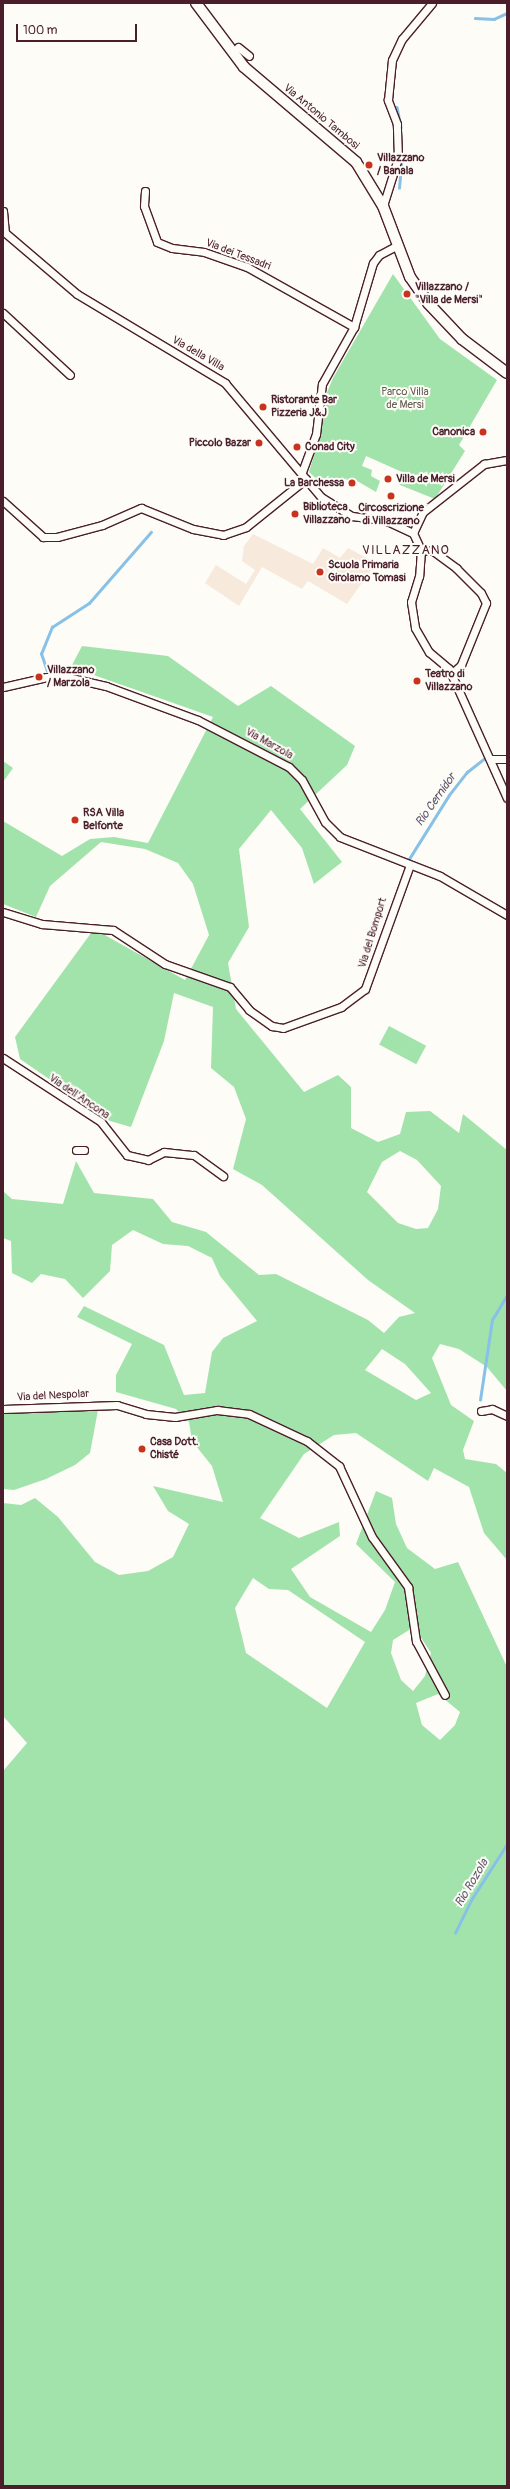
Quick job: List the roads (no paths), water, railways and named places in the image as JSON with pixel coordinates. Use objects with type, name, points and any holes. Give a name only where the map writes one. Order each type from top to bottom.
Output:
[{"type":"main road","name":"Via Antonio Tambosi","points":[[196,3],[238,51],[356,162],[383,206],[396,246],[410,276],[440,317],[462,339],[507,373]]},
{"type":"street","points":[[383,206],[398,158],[397,124],[388,100],[392,60],[402,39],[432,3]]},
{"type":"street","name":"Via Antonio Tambosi","points":[[238,51],[250,56]]},
{"type":"street","name":"Via dei Tessadri","points":[[146,191],[144,206],[157,242],[172,248],[204,252],[247,267],[354,327]]},
{"type":"street","points":[[3,211],[4,231]]},
{"type":"street","name":"Via della Villa","points":[[4,231],[77,294],[225,383],[321,497],[341,512],[384,520],[413,533]]},
{"type":"street","points":[[3,501],[44,537],[56,537],[102,525],[140,508],[193,529],[223,535],[246,526],[304,476],[316,434],[322,384],[354,327],[373,263],[379,255],[396,246]]},
{"type":"street","points":[[3,313],[70,375]]},
{"type":"street","points":[[507,460],[484,464],[423,512],[413,533],[421,550],[420,565],[411,602],[415,628],[429,652],[451,674],[492,759],[507,798]]},
{"type":"street","points":[[421,550],[433,551],[456,568],[481,593],[486,603],[461,665],[451,674]]},
{"type":"street","name":"Via Marzola","points":[[3,687],[47,677],[67,677],[106,686],[198,720],[289,767],[302,780],[325,822],[340,837],[455,883],[507,915]]},
{"type":"street","points":[[492,759],[507,759]]},
{"type":"street","name":"Via del Bomport","points":[[3,912],[42,924],[113,930],[165,964],[230,987],[249,1010],[272,1026],[283,1028],[341,1007],[365,989],[410,865]]},
{"type":"street","name":"Via dell'Ancona","points":[[3,1058],[101,1122],[127,1155],[148,1160],[164,1152],[194,1155],[223,1176]]},
{"type":"street","points":[[76,1150],[84,1150]]},
{"type":"street","name":"Via del Nespolar","points":[[3,1410],[104,1405],[175,1417],[217,1410],[249,1414],[307,1441],[339,1466],[372,1537],[408,1586],[416,1641],[445,1695]]},
{"type":"street","points":[[481,1411],[492,1409],[507,1416]]},
{"type":"waterway","name":"Rio Cernidor","points":[[475,18],[494,19],[507,13]]},
{"type":"waterway","name":"Rio Cernidor","points":[[397,107],[401,128]]},
{"type":"waterway","name":"Rio Cernidor","points":[[399,188],[401,163]]},
{"type":"waterway","points":[[47,671],[41,654],[52,627],[89,603],[151,532]]},
{"type":"waterway","name":"Rio Cernidor","points":[[409,859],[449,795],[467,772],[486,757]]},
{"type":"waterway","points":[[480,1400],[492,1320],[507,1295]]},
{"type":"waterway","name":"Rio Rozola","points":[[455,1933],[471,1900],[507,1844]]},
{"type":"place","name":"Villazzano / Banala","points":[[369,165]]},
{"type":"place","name":"Villazzano / \"Villa de Mersi\"","points":[[407,294]]},
{"type":"place","name":"Ristorante Bar Pizzeria J&J","points":[[263,407]]},
{"type":"place","name":"Canonica","points":[[483,432]]},
{"type":"place","name":"Piccolo Bazar","points":[[259,443]]},
{"type":"place","name":"Conad City","points":[[297,447]]},
{"type":"place","name":"Villa de Mersi","points":[[388,479]]},
{"type":"place","name":"La Barchessa","points":[[352,483]]},
{"type":"place","name":"Circoscrizione di Villazzano","points":[[391,496]]},
{"type":"place","name":"Biblioteca Villazzano","points":[[295,514]]},
{"type":"place","name":"Scuola Primaria Girolamo Tomasi","points":[[320,572]]},
{"type":"place","name":"Villazzano / Marzola","points":[[39,677]]},
{"type":"place","name":"Teatro di Villazzano","points":[[417,681]]},
{"type":"place","name":"RSA Villa Belfonte","points":[[75,820]]},
{"type":"place","name":"Casa Dott. Chisté","points":[[142,1449]]},
{"type":"district","name":"VILLAZZANO","points":[[406,550]]},
{"type":"park label","name":"Parco Villa de Mersi","points":[[405,399]]}]
